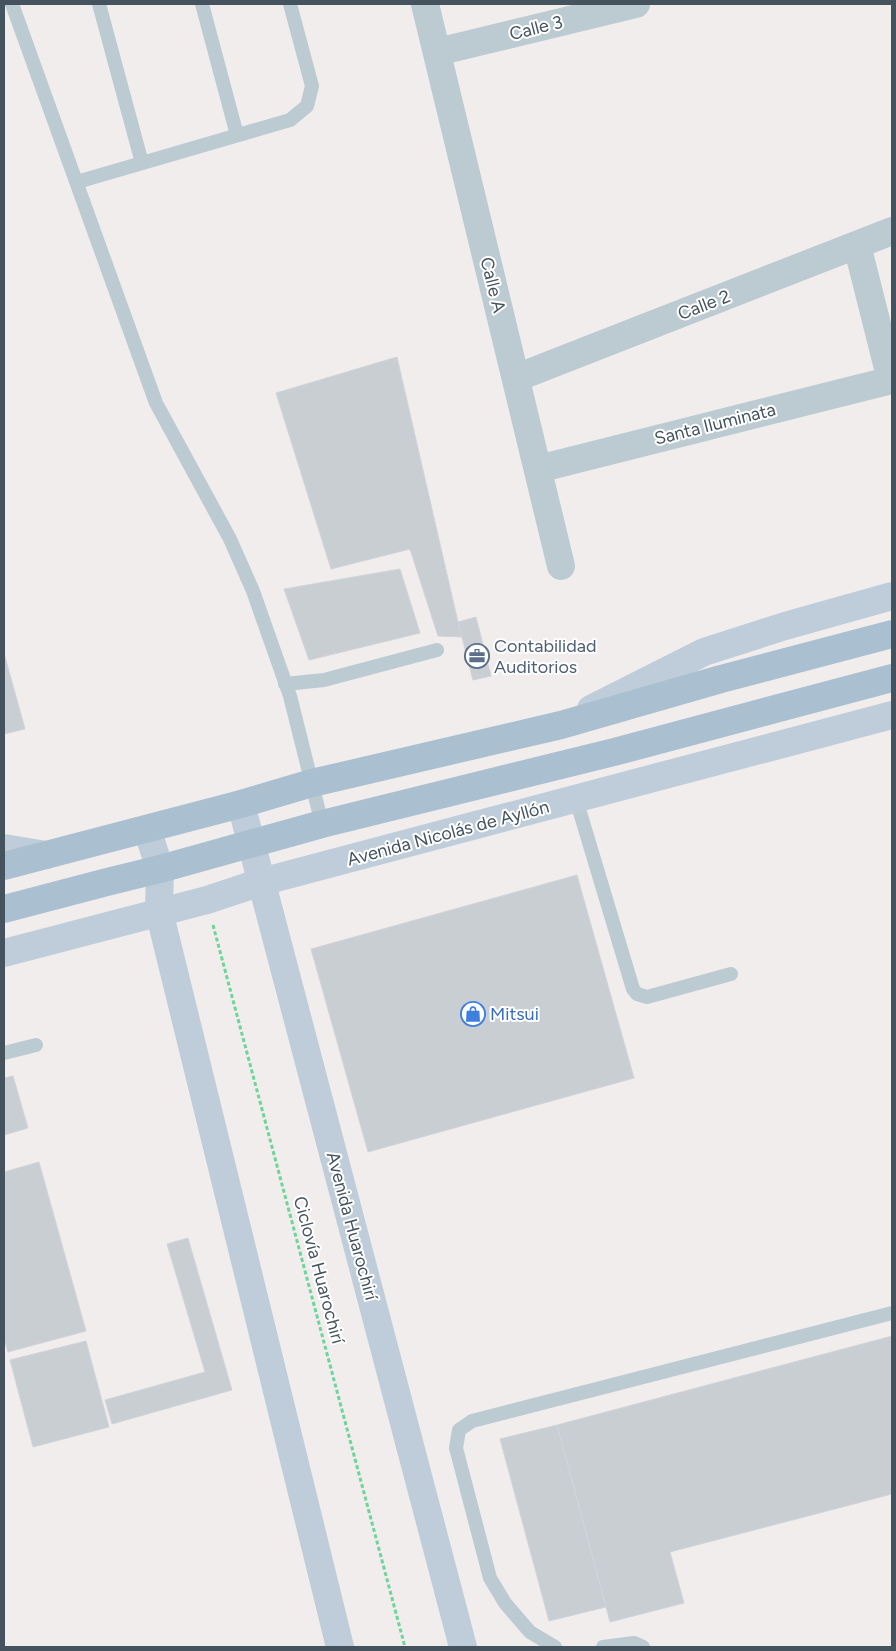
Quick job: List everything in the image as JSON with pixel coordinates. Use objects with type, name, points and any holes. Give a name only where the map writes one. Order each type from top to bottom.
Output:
[{"type":"main road","points":[[561,725],[704,652],[785,626],[892,596]]},
{"type":"main road","points":[[4,866],[241,804],[312,783],[561,725],[721,679],[892,634]]},
{"type":"main road","name":"Avenida Nicolás de Ayllón","points":[[4,909],[160,870],[322,824],[614,752],[892,678]]},
{"type":"main road","name":"Avenida Nicolás de Ayllón","points":[[4,953],[207,900],[261,882],[892,715]]},
{"type":"main road","name":"Avenida Huarochirí","points":[[241,804],[463,1647]]},
{"type":"main road","points":[[147,828],[160,870],[159,911],[340,1647]]},
{"type":"main road","points":[[4,848],[46,855]]},
{"type":"street","name":"Calle A","points":[[425,4],[561,566]]},
{"type":"street","name":"Calle 3","points":[[436,52],[636,4]]},
{"type":"street","name":"Calle 2","points":[[516,378],[892,231]]},
{"type":"street","points":[[857,245],[892,380]]},
{"type":"street","name":"Santa Iluminata","points":[[538,469],[892,380]]},
{"type":"lane","points":[[12,4],[156,403],[230,539],[253,591],[290,696],[322,824]]},
{"type":"lane","points":[[99,4],[142,163]]},
{"type":"lane","points":[[202,4],[238,135]]},
{"type":"lane","points":[[77,182],[290,120],[308,106],[312,86],[290,4]]},
{"type":"lane","points":[[285,684],[324,680],[437,650]]},
{"type":"lane","points":[[576,799],[633,989],[637,994],[647,997],[731,974]]},
{"type":"lane","points":[[4,1053],[36,1045]]},
{"type":"lane","points":[[555,1647],[530,1632],[505,1603],[490,1578],[456,1448],[459,1430],[472,1421],[892,1313]]},
{"type":"lane","points":[[603,1647],[634,1642],[643,1647]]},
{"type":"path","name":"Ciclovía Huarochirí","points":[[207,900],[405,1647]]},
{"type":"building","points":[[397,357],[462,637],[438,636],[410,549],[331,569],[276,393]]},
{"type":"building","points":[[400,569],[420,633],[309,660],[284,589]]},
{"type":"building","name":"Contabilidad Auditorios","points":[[476,617],[491,676],[473,680],[458,622]]},
{"type":"building","points":[[4,653],[25,729],[4,734]]},
{"type":"building","name":"Mitsui","points":[[577,875],[634,1078],[368,1152],[311,949]]},
{"type":"building","points":[[13,1076],[28,1128],[4,1135],[4,1078]]},
{"type":"building","points":[[39,1162],[86,1331],[8,1352],[4,1338],[4,1172]]},
{"type":"building","points":[[188,1238],[232,1390],[112,1424],[105,1400],[205,1372],[167,1244]]},
{"type":"building","points":[[892,1336],[892,1494],[670,1552],[684,1603],[610,1622],[557,1425]]},
{"type":"building","points":[[86,1341],[109,1427],[33,1447],[10,1360]]},
{"type":"building","points":[[557,1425],[606,1607],[549,1621],[500,1439]]},
{"type":"place","name":"Contabilidad Auditorios","points":[[477,656]]},
{"type":"place","name":"Mitsui","points":[[473,1014]]}]
